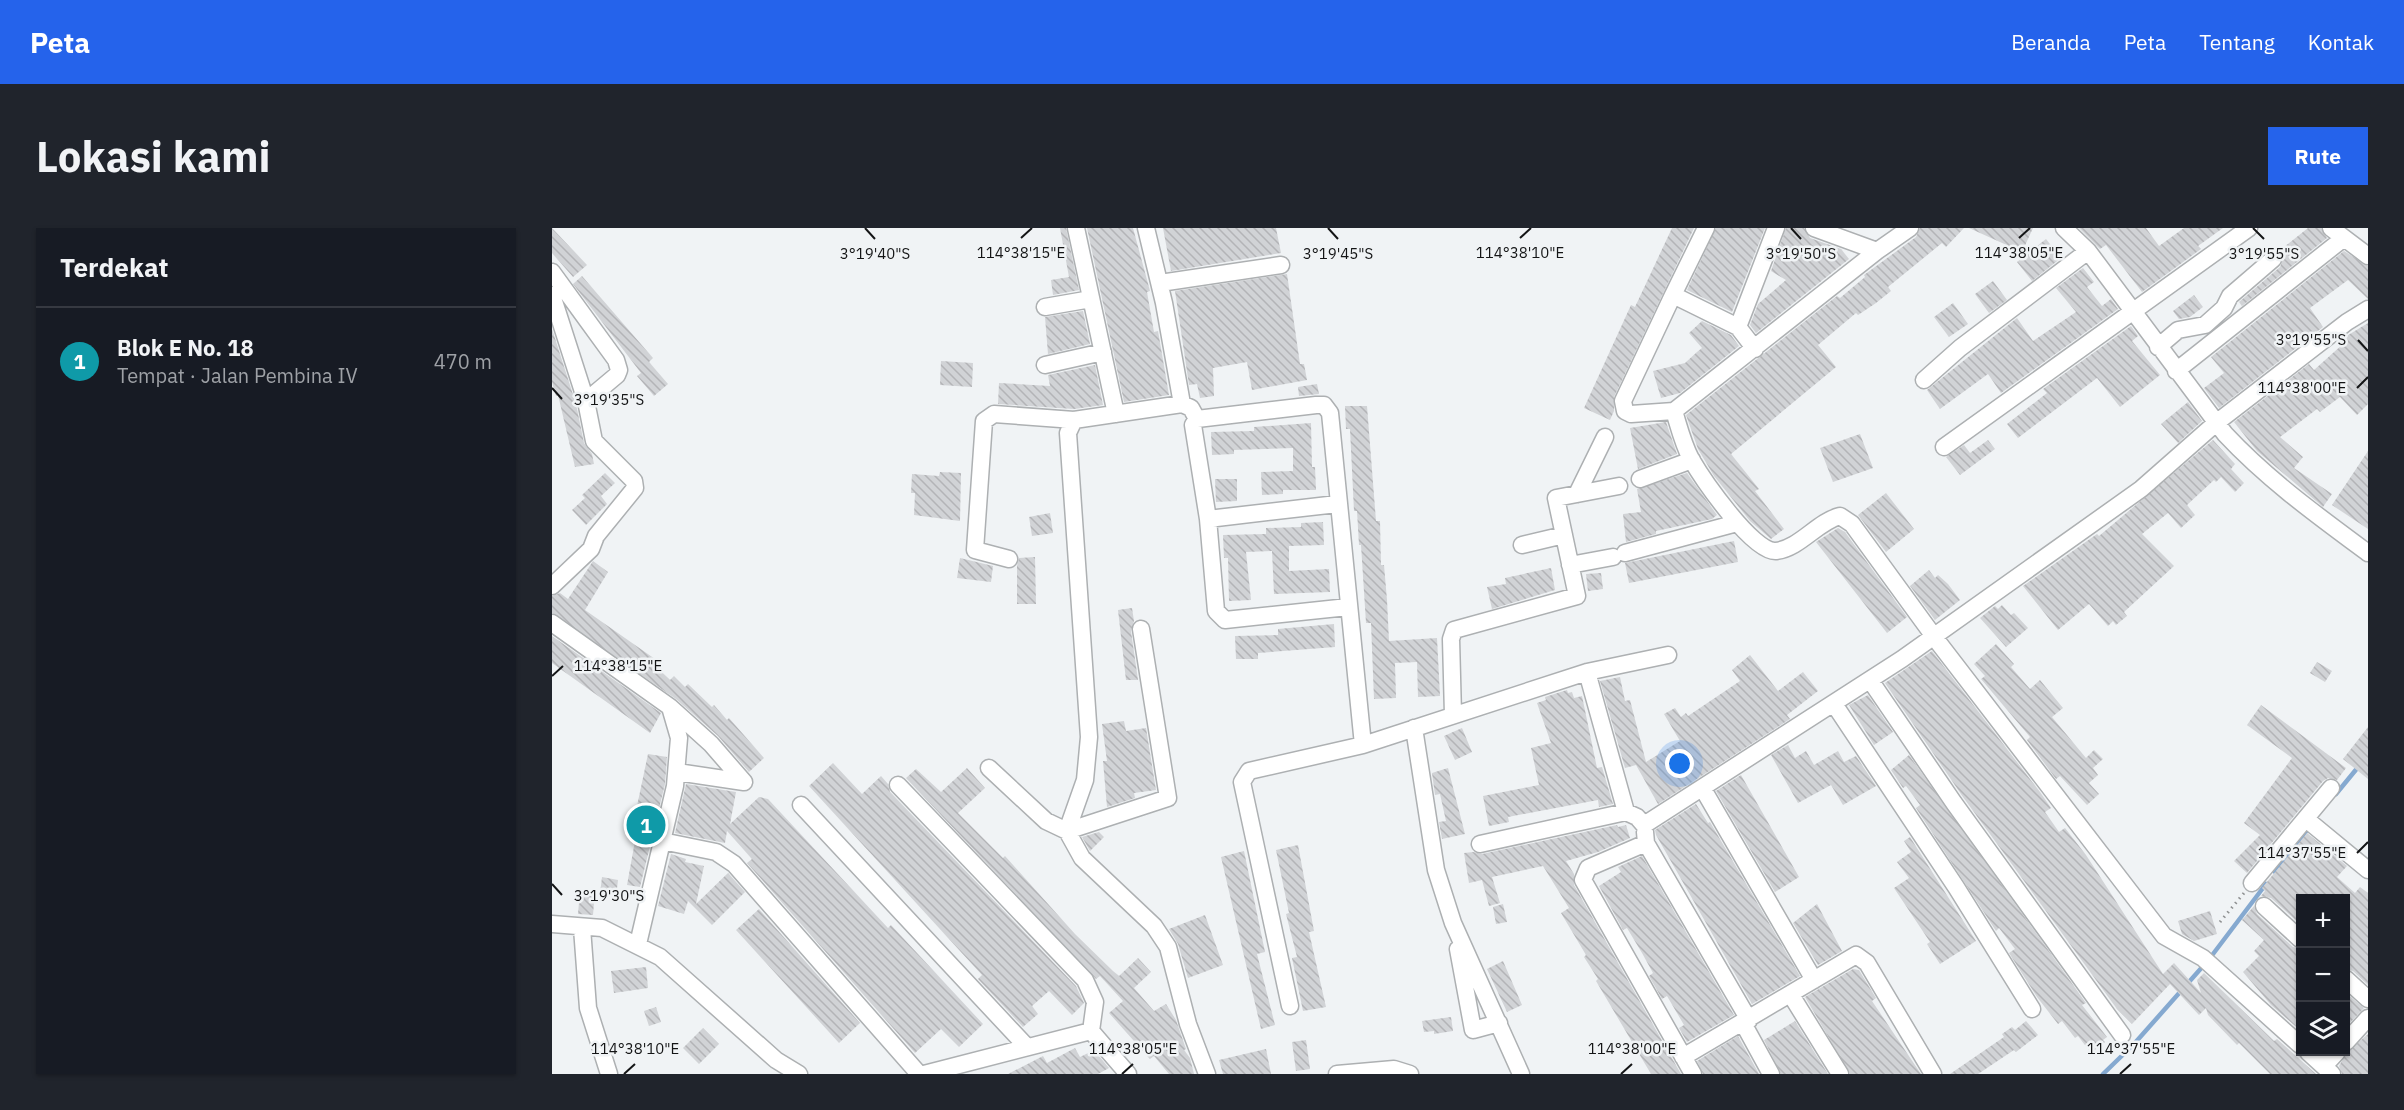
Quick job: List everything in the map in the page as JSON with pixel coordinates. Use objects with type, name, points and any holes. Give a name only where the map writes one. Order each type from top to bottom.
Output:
[{"type":"street","points":[[1076,228],[1116,414]]},
{"type":"street","points":[[1146,228],[1160,284],[1182,404]]},
{"type":"street","points":[[1706,228],[1623,401],[1625,411],[1630,414],[1674,411],[1877,251],[1910,228]]},
{"type":"street","points":[[1738,327],[1776,228]]},
{"type":"street","points":[[1814,228],[1877,251]]},
{"type":"street","points":[[2064,228],[2088,251],[2216,423],[2266,477],[2368,554]]},
{"type":"street","points":[[1944,447],[2130,310],[2249,228]]},
{"type":"street","points":[[2176,371],[2337,233],[2368,256]]},
{"type":"street","points":[[1924,380],[1960,348],[2088,251]]},
{"type":"street","points":[[2158,347],[2178,330],[2205,325],[2224,308],[2231,295],[2273,259]]},
{"type":"street","points":[[1160,284],[1281,265]]},
{"type":"street","points":[[552,272],[616,360],[619,370],[617,375],[586,401]]},
{"type":"street","points":[[552,295],[586,401],[594,441],[634,481],[635,488],[596,536],[591,549],[552,586]]},
{"type":"street","points":[[1673,295],[1738,327],[1755,349]]},
{"type":"street","points":[[1045,307],[1091,299]]},
{"type":"street","points":[[1644,825],[1870,680],[2141,489],[2216,423],[2347,322],[2368,309]]},
{"type":"street","points":[[1045,365],[1103,352]]},
{"type":"street","points":[[1009,559],[975,550],[984,421],[994,414],[1074,420],[1182,404],[1191,408],[1197,419]]},
{"type":"street","points":[[1197,419],[1324,405],[1331,419],[1337,504],[1363,745]]},
{"type":"street","points":[[1674,411],[1692,460],[1737,524],[1760,547],[1777,550],[1788,547],[1835,518],[1844,518],[2164,936],[2207,962],[2296,1041]]},
{"type":"street","points":[[1197,419],[1193,425],[1208,519],[1216,611],[1221,618],[1225,620],[1348,607]]},
{"type":"street","points":[[1067,831],[1085,780],[1089,737],[1068,433],[1074,420]]},
{"type":"street","points":[[1577,494],[1605,437]]},
{"type":"street","points":[[1640,479],[1692,460]]},
{"type":"street","points":[[1454,716],[1451,636],[1455,630],[1576,596],[1556,498],[1619,486]]},
{"type":"street","points":[[1208,519],[1337,504]]},
{"type":"street","points":[[1570,566],[1737,524]]},
{"type":"street","points":[[1522,545],[1564,535]]},
{"type":"street","points":[[552,623],[670,707],[711,744],[744,782],[677,772]]},
{"type":"street","points":[[1067,831],[1168,798],[1141,629]]},
{"type":"street","points":[[1290,1006],[1242,782],[1244,775],[1254,769],[1363,745],[1587,672],[1668,655]]},
{"type":"street","points":[[1587,672],[1626,812]]},
{"type":"street","points":[[1870,680],[1961,813],[2122,1035]]},
{"type":"street","points":[[1834,704],[1956,887],[2032,1009]]},
{"type":"street","points":[[638,944],[677,772],[679,738],[670,707]]},
{"type":"street","points":[[1414,729],[1436,870],[1454,923],[1521,1074]]},
{"type":"street","points":[[989,768],[1046,821],[1067,831],[1082,858],[1154,926],[1164,939],[1188,1024],[1207,1074]]},
{"type":"street","points":[[898,785],[1085,980],[1095,1002],[1091,1031],[1128,1074]]},
{"type":"street","points":[[2252,883],[2311,823],[2331,788]]},
{"type":"street","points":[[1703,789],[1815,980]]},
{"type":"street","points":[[801,805],[1027,1047]]},
{"type":"street","points":[[1480,844],[1626,812],[1637,817],[1644,825],[1646,843],[1746,1022],[1771,1074]]},
{"type":"street","points":[[2311,823],[2368,870]]},
{"type":"street","points":[[662,841],[707,849],[728,860],[919,1074]]},
{"type":"street","points":[[1646,843],[1588,868],[1583,880],[1693,1074]]},
{"type":"street","points":[[2264,906],[2296,935]]},
{"type":"street","points":[[1454,923],[1473,1030],[1499,1023]]},
{"type":"street","points":[[552,924],[602,928],[660,957],[776,1060],[799,1074]]},
{"type":"street","points":[[582,928],[588,1008],[609,1074]]},
{"type":"street","points":[[1683,1057],[1746,1022],[1852,957],[1861,957],[1934,1074]]},
{"type":"street","points":[[2350,983],[2368,999]]},
{"type":"street","points":[[1791,995],[1840,1074]]},
{"type":"street","points":[[2350,1038],[2368,1018]]},
{"type":"street","points":[[935,1073],[1091,1031]]},
{"type":"street","points":[[2312,1056],[2328,1070],[2335,1056]]},
{"type":"street","points":[[1337,1074],[1394,1069],[1410,1074]]},
{"type":"path","points":[[2220,922],[2252,883]]},
{"type":"building","points":[[552,228],[587,265],[573,277],[552,253]]},
{"type":"building","points":[[1060,228],[1066,228],[1079,290],[1053,295],[1051,280],[1069,277]]},
{"type":"building","points":[[1087,228],[1133,228],[1150,291],[1147,292],[1154,332],[1158,331],[1169,395],[1124,402]]},
{"type":"building","points":[[1163,228],[1276,228],[1281,253],[1171,271]]},
{"type":"building","points":[[1672,228],[1694,228],[1614,397],[1614,411],[1610,420],[1584,408],[1631,305],[1635,307]]},
{"type":"building","points":[[1716,228],[1765,228],[1732,312],[1687,290]]},
{"type":"building","points":[[1786,228],[1804,228],[1810,238],[1841,249],[1849,259],[1756,333],[1750,325],[1758,304],[1786,280],[1771,271]]},
{"type":"building","points":[[1920,228],[1964,228],[1946,247],[1942,243],[1888,287],[1891,291],[1858,315],[1856,313],[1818,345],[1836,367],[1731,454],[1759,489],[1755,491],[1784,529],[1771,539],[1750,521],[1714,476],[1698,449],[1686,415],[1837,296],[1840,298],[1865,277],[1864,275],[1916,237]]},
{"type":"building","points":[[1969,228],[2033,228],[2022,252]]},
{"type":"building","points":[[2079,228],[2146,228],[2159,246],[2184,228],[2223,228],[2198,246],[2201,249],[2142,292],[2106,245],[2100,249]]},
{"type":"building","points":[[2308,228],[2321,228],[2327,238],[2242,306],[2239,302],[2280,267],[2283,258],[2279,251]]},
{"type":"building","points":[[2046,239],[2061,258],[2032,281],[2017,262]]},
{"type":"building","points":[[2344,251],[2368,266],[2368,299],[2348,280],[2310,308],[2323,327],[2219,408],[2204,388],[2224,373],[2211,357]]},
{"type":"building","points":[[2083,268],[2094,282],[2087,287],[2102,306],[2111,299],[2118,309],[2001,393],[1988,374],[1940,409],[1927,390],[2017,318],[2033,341],[2076,312],[2056,288]]},
{"type":"building","points":[[1287,274],[1300,364],[1304,364],[1307,380],[1252,390],[1247,362],[1213,368],[1214,396],[1200,398],[1197,384],[1189,385],[1175,291]]},
{"type":"building","points":[[582,276],[653,358],[649,362],[668,384],[654,396],[637,376],[641,373],[573,284]]},
{"type":"building","points":[[1993,281],[2007,300],[1989,313],[1975,294]]},
{"type":"building","points":[[2194,295],[2203,307],[2190,317],[2179,319],[2173,311]]},
{"type":"building","points":[[1953,303],[1968,324],[1949,337],[1934,317]]},
{"type":"building","points":[[1083,311],[1090,344],[1048,354],[1045,317]]},
{"type":"building","points":[[1702,321],[1731,335],[1739,346],[1680,393],[1661,398],[1653,371],[1685,363],[1702,348],[1689,333]]},
{"type":"building","points":[[2368,323],[2368,404],[2357,415],[2340,397],[2320,412],[2317,409],[2280,437],[2303,457],[2294,468],[2332,494],[2323,507],[2257,451],[2234,422],[2309,364],[2314,370],[2343,344],[2340,340]]},
{"type":"building","points":[[2131,326],[2138,336],[2132,341],[2160,375],[2120,407],[2097,378],[2018,438],[2007,424],[2047,393],[2043,389]]},
{"type":"building","points":[[552,329],[576,404],[584,443],[592,454],[594,464],[575,467],[558,395],[556,396],[552,382]]},
{"type":"building","points":[[941,361],[973,363],[972,387],[940,385]]},
{"type":"building","points":[[1095,365],[1103,405],[1074,409],[998,404],[999,383],[1050,386],[1048,375]]},
{"type":"building","points":[[1317,384],[1319,394],[1299,396],[1298,387]]},
{"type":"building","points":[[2188,402],[2202,421],[2178,443],[2161,424]]},
{"type":"building","points":[[1345,406],[1367,406],[1376,521],[1380,521],[1381,565],[1384,565],[1389,641],[1437,638],[1440,696],[1418,697],[1417,662],[1395,663],[1396,698],[1374,699],[1371,623],[1366,623],[1361,545],[1359,545],[1357,511],[1354,511],[1350,429],[1346,429]]},
{"type":"building","points":[[1666,422],[1677,454],[1638,469],[1630,428]]},
{"type":"building","points":[[1311,423],[1312,467],[1315,467],[1316,490],[1283,490],[1283,494],[1262,495],[1261,472],[1293,471],[1293,448],[1234,450],[1234,454],[1212,455],[1211,432],[1254,431],[1254,427]]},
{"type":"building","points":[[1860,434],[1873,468],[1833,482],[1820,448]]},
{"type":"building","points":[[1988,440],[1995,449],[1960,475],[1946,457],[1964,445],[1970,453]]},
{"type":"building","points":[[2213,440],[2235,464],[2231,469],[2244,483],[2235,492],[2221,477],[2216,482],[2214,480],[2187,505],[2195,515],[2181,528],[2168,513],[2142,534],[2174,566],[2124,612],[2127,616],[2116,625],[2113,621],[2108,626],[2089,604],[2058,630],[2023,586],[2097,534],[2099,536]]},
{"type":"building","points":[[2368,451],[2368,529],[2332,505]]},
{"type":"building","points":[[940,472],[961,473],[960,521],[914,515],[915,493],[911,493],[912,474],[939,476]]},
{"type":"building","points":[[605,473],[615,483],[601,496],[607,504],[586,525],[572,510],[585,498],[582,495]]},
{"type":"building","points":[[1687,473],[1717,515],[1712,519],[1656,531],[1656,534],[1626,542],[1623,514],[1641,512],[1637,489]]},
{"type":"building","points":[[1215,479],[1237,479],[1237,501],[1216,502]]},
{"type":"building","points":[[1886,493],[1914,529],[1886,552],[1858,515]]},
{"type":"building","points":[[1050,513],[1053,533],[1032,536],[1029,517]]},
{"type":"building","points":[[1323,522],[1324,545],[1289,546],[1289,571],[1329,569],[1330,592],[1274,594],[1272,551],[1246,552],[1251,600],[1229,601],[1228,558],[1224,558],[1223,535],[1266,534],[1266,528],[1301,527],[1301,523]]},
{"type":"building","points":[[1838,528],[1845,532],[1907,617],[1887,633],[1816,542]]},
{"type":"building","points":[[1734,541],[1738,562],[1629,583],[1625,563]]},
{"type":"building","points":[[1035,557],[1036,604],[1017,604],[1019,558]]},
{"type":"building","points":[[960,558],[993,566],[991,582],[957,578]]},
{"type":"building","points":[[593,561],[608,572],[585,610],[655,659],[652,663],[670,680],[674,676],[685,687],[688,684],[712,707],[714,705],[727,720],[729,718],[764,758],[749,772],[718,736],[676,699],[552,613],[552,596],[560,593],[568,599]]},
{"type":"building","points":[[1551,568],[1555,590],[1492,609],[1487,587],[1506,584],[1505,578]]},
{"type":"building","points":[[1929,570],[1935,578],[1938,575],[1948,584],[1960,600],[1935,620],[1910,586]]},
{"type":"building","points":[[1601,573],[1603,589],[1588,591],[1586,574]]},
{"type":"building","points":[[2002,605],[2011,615],[2014,613],[2028,628],[2006,647],[1980,618],[1995,606],[1998,609]]},
{"type":"building","points":[[1132,608],[1134,621],[1131,631],[1138,680],[1126,680],[1118,610]]},
{"type":"building","points":[[1334,624],[1335,647],[1258,653],[1258,659],[1236,659],[1235,636],[1278,635],[1278,629]]},
{"type":"building","points":[[552,636],[661,713],[650,733],[552,663]]},
{"type":"building","points":[[1996,644],[2014,664],[2011,667],[2030,689],[2040,680],[2063,708],[2052,717],[2086,758],[2094,750],[2103,759],[2093,768],[2098,775],[2089,783],[2099,794],[2087,805],[2060,776],[2056,779],[2027,740],[2030,737],[1981,679],[1985,676],[1974,664]]},
{"type":"building","points":[[1932,651],[2040,792],[2051,808],[2045,812],[2059,832],[2065,828],[2086,855],[2163,974],[2174,963],[2201,993],[2197,980],[2204,973],[2274,1041],[2277,1039],[2316,1074],[2270,1074],[2239,1043],[2237,1045],[2208,1015],[2206,1008],[2199,1015],[2170,984],[2132,1024],[2117,1009],[1963,797],[1885,683]]},
{"type":"building","points":[[1750,655],[1778,691],[1803,672],[1818,691],[1787,715],[1790,719],[1658,804],[1636,765],[1625,768],[1600,681],[1620,677],[1625,701],[1630,700],[1646,762],[1680,741],[1664,714],[1675,708],[1681,717],[1686,713],[1688,716],[1740,681],[1732,670]]},
{"type":"building","points":[[2317,662],[2332,671],[2325,682],[2310,673]]},
{"type":"building","points":[[1567,690],[1568,693],[1572,692],[1574,698],[1582,696],[1597,768],[1602,767],[1613,804],[1599,807],[1598,800],[1508,817],[1509,822],[1489,826],[1483,796],[1539,785],[1531,748],[1551,743],[1537,703],[1546,700],[1545,697]]},
{"type":"building","points":[[1868,695],[1893,732],[1874,745],[1849,705]]},
{"type":"building","points":[[2261,705],[2346,768],[2337,780],[2328,778],[2323,781],[2247,873],[2234,861],[2260,835],[2244,823],[2292,758],[2247,725]]},
{"type":"building","points":[[1124,721],[1126,731],[1146,728],[1156,790],[1134,793],[1135,798],[1107,807],[1103,761],[1107,761],[1102,724]]},
{"type":"building","points":[[2368,727],[2368,779],[2343,759]]},
{"type":"building","points":[[1462,728],[1472,752],[1455,760],[1444,736]]},
{"type":"building","points":[[1788,745],[1795,758],[1806,751],[1814,765],[1838,751],[1844,762],[1856,756],[1876,786],[1843,805],[1831,785],[1798,803],[1771,755]]},
{"type":"building","points":[[648,754],[667,757],[665,784],[654,829],[633,825]]},
{"type":"building","points":[[1909,755],[2086,1003],[2082,1005],[2107,1037],[2103,1040],[2105,1042],[2091,1053],[2062,1021],[2058,1024],[2037,997],[2009,953],[2015,949],[1999,928],[1996,931],[1916,808],[1920,805],[1906,786],[1903,788],[1891,770]]},
{"type":"building","points":[[833,763],[862,794],[881,776],[888,784],[890,792],[1076,986],[1084,1003],[1072,1015],[1049,991],[1032,1006],[1038,1014],[1023,1027],[978,979],[982,975],[809,786]]},
{"type":"building","points":[[967,768],[985,788],[958,813],[1003,858],[1005,856],[1075,934],[1119,976],[1138,958],[1151,972],[1134,988],[1154,1011],[1166,1004],[1176,1020],[1186,1049],[1184,1050],[1190,1058],[1194,1074],[1169,1074],[1154,1056],[1150,1059],[1109,1013],[1123,1001],[1100,976],[1096,979],[906,778],[916,769],[941,792]]},
{"type":"building","points":[[1448,768],[1465,834],[1442,839],[1439,822],[1446,821],[1440,794],[1435,795],[1432,773]]},
{"type":"building","points":[[1741,775],[1799,877],[1775,892],[1716,791]]},
{"type":"building","points":[[686,784],[736,792],[730,824],[759,797],[768,799],[888,928],[891,925],[983,1024],[959,1047],[941,1029],[915,1053],[747,863],[752,859],[727,831],[725,843],[675,833]]},
{"type":"building","points":[[1696,804],[1708,823],[1710,822],[1800,976],[1752,1004],[1656,835],[1655,830]]},
{"type":"building","points":[[1617,825],[1618,827],[1626,825],[1630,838],[1598,852],[1566,861],[1574,874],[1574,885],[1681,1074],[1651,1074],[1596,981],[1598,979],[1584,957],[1586,955],[1561,913],[1569,908],[1543,866],[1492,877],[1500,903],[1489,906],[1482,880],[1469,883],[1464,853],[1482,854]]},
{"type":"building","points":[[1099,832],[1104,837],[1090,851],[1082,837]]},
{"type":"building","points":[[2307,833],[2347,866],[2337,877],[2355,893],[2360,887],[2368,893],[2368,985],[2350,970],[2350,894],[2296,894],[2296,920],[2271,898],[2261,896],[2265,891],[2262,888]]},
{"type":"building","points":[[1910,837],[1976,941],[1940,964],[1927,944],[1930,942],[1894,888],[1909,878],[1897,862],[1911,852],[1904,841]]},
{"type":"building","points":[[635,841],[650,846],[640,887],[627,885]]},
{"type":"building","points":[[1298,845],[1314,931],[1309,932],[1326,1007],[1303,1011],[1292,958],[1297,957],[1286,914],[1289,913],[1276,850]]},
{"type":"building","points":[[1244,851],[1265,952],[1257,954],[1275,1025],[1261,1029],[1221,857]]},
{"type":"building","points":[[671,854],[686,859],[685,862],[704,866],[696,904],[728,873],[745,892],[712,925],[688,901],[684,914],[658,906]]},
{"type":"building","points":[[1642,856],[1734,1015],[1687,1042],[1679,1028],[1684,1025],[1667,996],[1662,999],[1649,976],[1653,973],[1642,953],[1627,928],[1623,930],[1599,886],[1621,872],[1618,867]]},
{"type":"building","points":[[602,877],[618,880],[616,897],[600,894]]},
{"type":"building","points":[[580,890],[595,891],[593,915],[578,914]]},
{"type":"building","points":[[1503,904],[1507,922],[1496,924],[1493,907]]},
{"type":"building","points":[[1817,904],[1842,951],[1818,965],[1793,923]]},
{"type":"building","points":[[2254,906],[2257,914],[2296,948],[2296,1027],[2271,1005],[2243,972],[2259,956],[2254,951],[2264,940],[2242,920]]},
{"type":"building","points":[[759,909],[860,1023],[839,1043],[736,930]]},
{"type":"building","points":[[2210,911],[2217,934],[2194,941],[2182,934],[2178,921]]},
{"type":"building","points":[[1205,915],[1223,965],[1188,978],[1178,944],[1169,929]]},
{"type":"building","points":[[1503,961],[1522,1005],[1507,1012],[1487,969]]},
{"type":"building","points":[[646,967],[648,988],[614,993],[611,971]]},
{"type":"building","points":[[1853,969],[1859,970],[1876,998],[1872,1001],[1921,1074],[1850,1074],[1805,997]]},
{"type":"building","points":[[2350,996],[2364,1008],[2350,1023]]},
{"type":"building","points":[[656,1007],[661,1022],[649,1026],[644,1011]]},
{"type":"building","points":[[1451,1017],[1453,1031],[1434,1034],[1434,1031],[1424,1032],[1422,1021]]},
{"type":"building","points":[[1795,1021],[1828,1074],[1781,1074],[1764,1040]]},
{"type":"building","points":[[2026,1021],[2038,1035],[2016,1052],[2014,1050],[1978,1074],[1950,1074],[2004,1037],[2002,1034],[2012,1027],[2015,1030]]},
{"type":"building","points":[[703,1028],[719,1044],[699,1064],[683,1048]]},
{"type":"building","points":[[2368,1034],[2368,1074],[2342,1074],[2339,1066],[2345,1056],[2350,1056],[2350,1049]]},
{"type":"building","points":[[1738,1036],[1759,1074],[1703,1074],[1697,1061]]},
{"type":"building","points":[[1306,1040],[1310,1069],[1296,1071],[1292,1042]]},
{"type":"building","points":[[1075,1048],[1080,1057],[1094,1050],[1109,1068],[1098,1074],[1008,1074],[1043,1056],[1047,1063]]},
{"type":"building","points":[[1266,1049],[1271,1074],[1223,1074],[1219,1060]]},
{"type":"waterway","points":[[2336,794],[2359,766]]},
{"type":"waterway","points":[[2275,872],[2310,826]]},
{"type":"waterway","points":[[2210,958],[2266,884]]},
{"type":"waterway","points":[[2103,1074],[2134,1044],[2204,965]]},
{"type":"place","name":"Blok E No. 18","points":[[646,825]]}]
